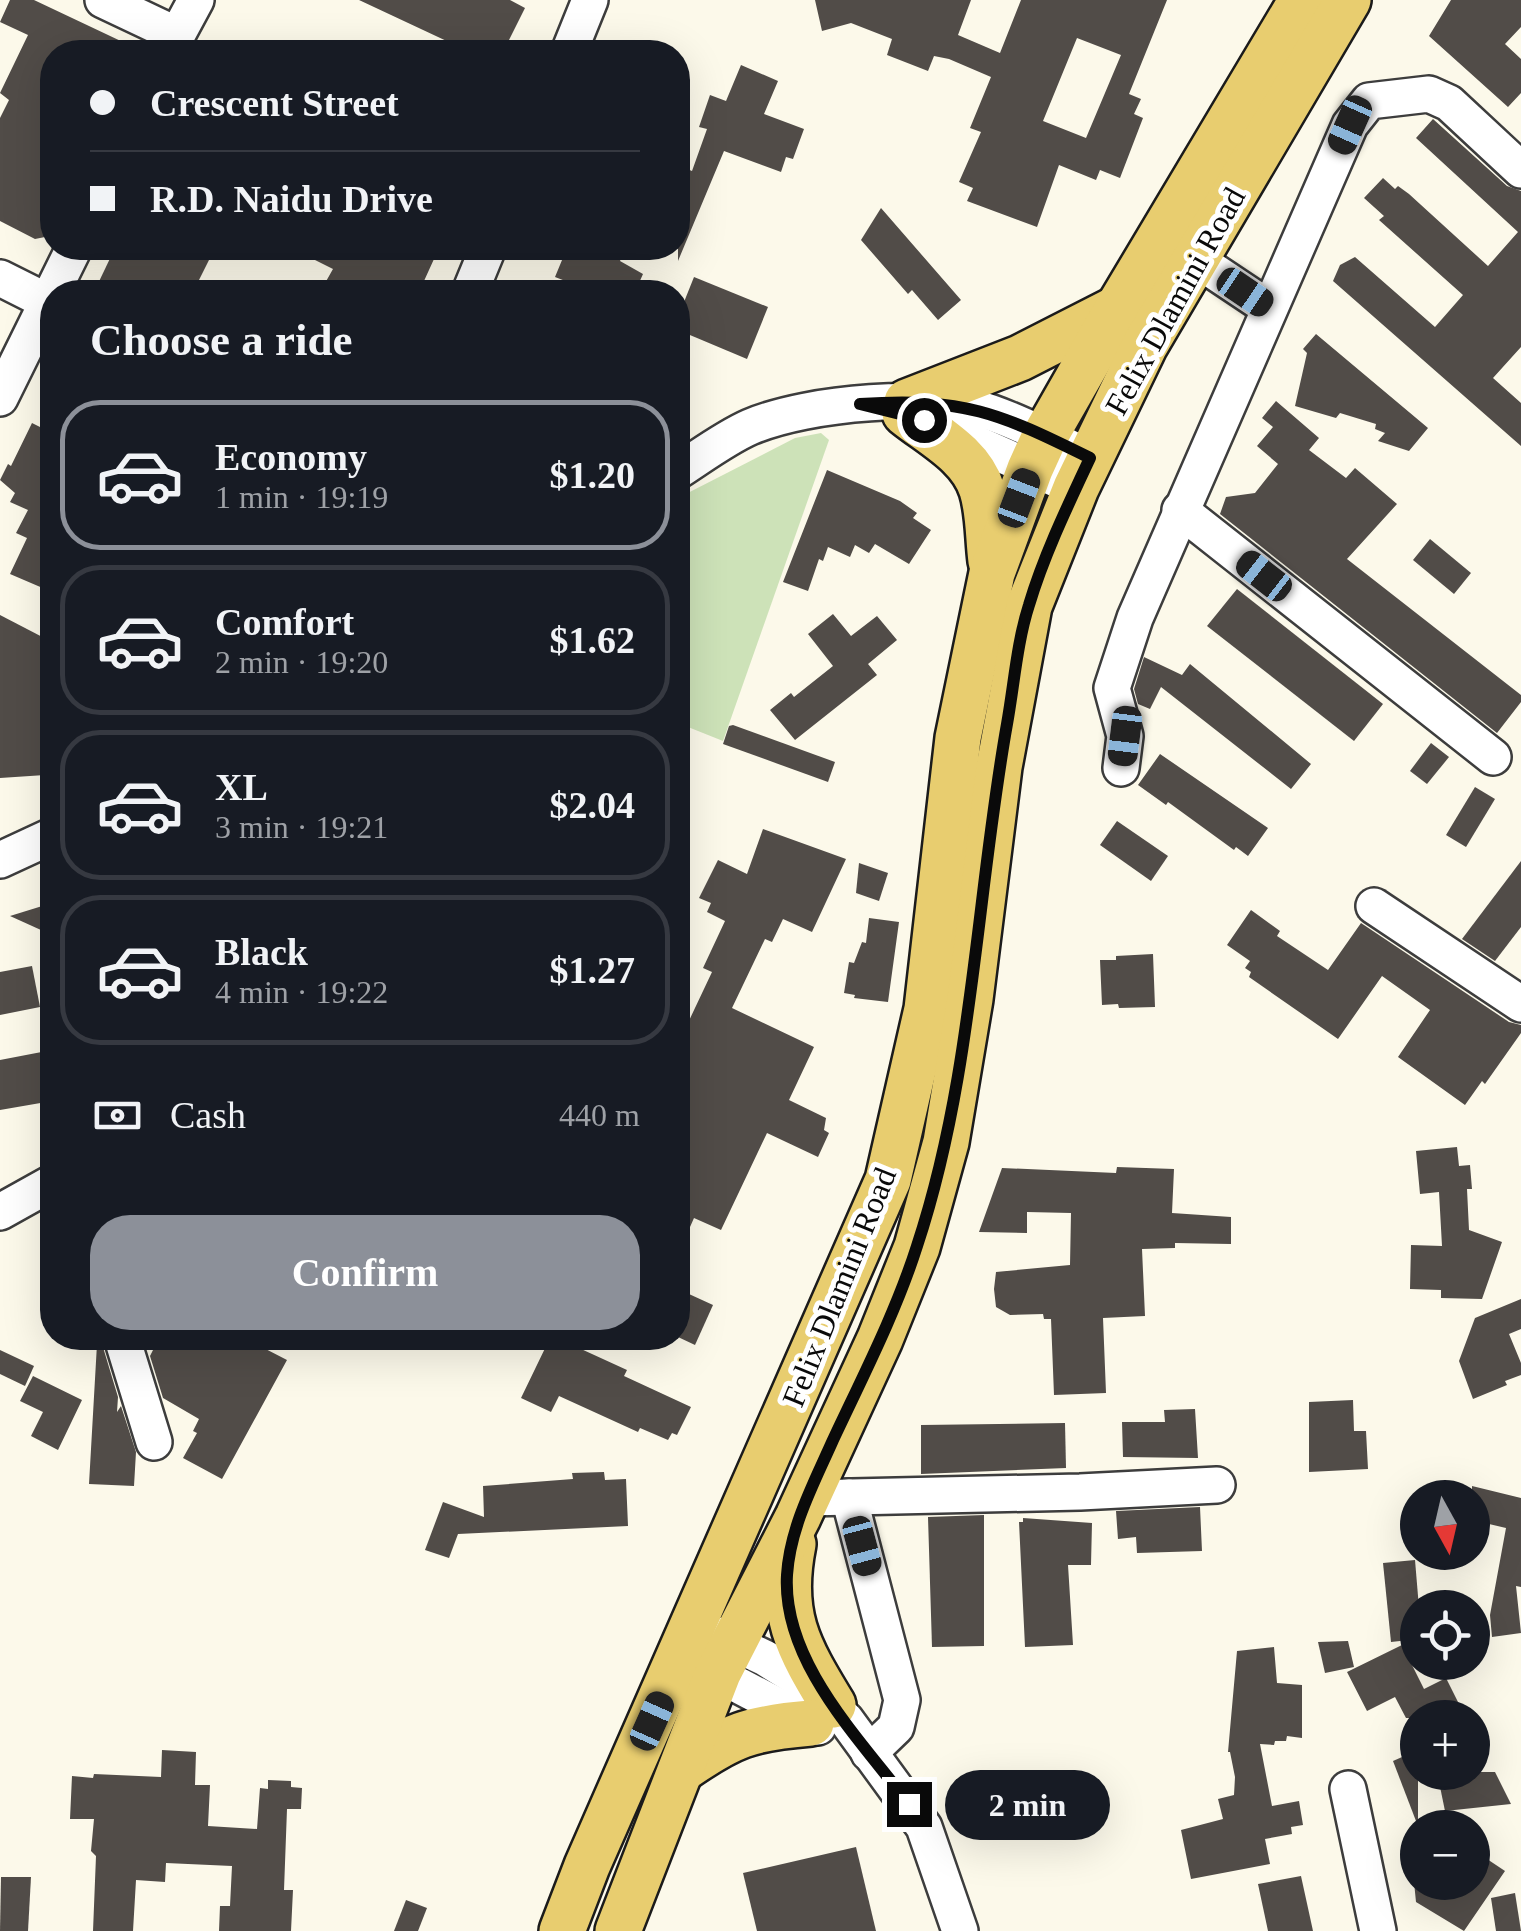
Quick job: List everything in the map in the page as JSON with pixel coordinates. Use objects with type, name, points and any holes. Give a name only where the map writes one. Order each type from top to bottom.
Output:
[{"type":"main road","name":"Felix Dlamini Road","points":[[699,1656],[888,1180],[927,1009],[958,738],[992,572],[1038,452],[1118,308],[1302,0]]},
{"type":"main road","name":"Felix Dlamini Road","points":[[699,1656],[818,1504],[917,1247],[946,1142],[970,1000],[1000,767],[1028,606],[1083,473],[1146,345],[1348,0]]},
{"type":"main road","points":[[992,572],[982,486],[947,444],[906,408],[1020,358],[1118,308]]},
{"type":"main road","points":[[681,1770],[741,1732],[822,1714],[791,1622],[787,1576],[818,1504]]},
{"type":"main road","points":[[618,1931],[681,1770],[699,1656]]},
{"type":"main road","points":[[562,1931],[587,1866],[699,1656]]},
{"type":"street","points":[[103,0],[167,40]]},
{"type":"street","points":[[175,40],[196,0]]},
{"type":"street","points":[[573,40],[590,0]]},
{"type":"street","points":[[1121,768],[1125,736],[1113,696],[1114,676],[1180,510],[1350,125],[1369,101],[1429,94],[1449,103],[1521,170]]},
{"type":"street","points":[[1197,260],[1269,308]]},
{"type":"street","points":[[0,278],[40,298]]},
{"type":"street","points":[[0,398],[40,318]]},
{"type":"street","points":[[690,464],[749,427],[860,404],[906,408],[1038,452],[1083,473]]},
{"type":"street","points":[[1180,510],[1492,757]]},
{"type":"street","points":[[0,860],[40,842]]},
{"type":"street","points":[[1374,906],[1521,1004]]},
{"type":"street","points":[[0,1212],[40,1199]]},
{"type":"street","points":[[126,1350],[154,1442]]},
{"type":"street","points":[[869,1753],[896,1727],[902,1700],[818,1504],[1217,1485]]},
{"type":"street","points":[[699,1656],[810,1686],[822,1714],[869,1753],[924,1827],[960,1931]]},
{"type":"street","points":[[1348,1789],[1378,1931]]},
{"type":"green space","points":[[821,433],[829,440],[723,741],[690,728],[690,492],[795,438]]},
{"type":"building","points":[[10,0],[34,0],[119,40],[40,40],[40,238],[35,239],[0,221],[0,118],[9,100],[0,93],[28,35],[0,22]]},
{"type":"building","points":[[359,0],[510,0],[525,8],[509,40],[444,40]]},
{"type":"building","points":[[815,0],[971,0],[958,35],[1000,53],[1021,0],[1167,0],[1129,94],[1141,99],[1134,114],[1143,118],[1120,178],[1100,170],[1096,180],[1059,165],[1037,227],[967,201],[973,188],[959,182],[981,132],[970,128],[991,77],[934,56],[928,71],[887,55],[892,39],[851,23],[822,31]],"holes":[[[1077,38],[1121,55],[1086,138],[1043,121]]]},
{"type":"building","points":[[1451,0],[1521,0],[1521,27],[1505,44],[1521,59],[1521,93],[1508,107],[1429,36]]},
{"type":"building","points":[[741,65],[778,81],[764,114],[804,129],[793,159],[786,157],[781,172],[724,151],[690,232],[690,170],[707,129],[699,127],[710,95],[726,101]]},
{"type":"building","points":[[1433,119],[1507,186],[1521,191],[1521,347],[1493,378],[1521,403],[1521,446],[1333,281],[1340,265],[1355,257],[1435,327],[1463,295],[1379,220],[1384,216],[1364,198],[1383,178],[1395,189],[1398,186],[1409,194],[1488,266],[1518,232],[1416,138]]},
{"type":"building","points":[[881,208],[961,300],[938,320],[912,290],[908,294],[861,240]]},
{"type":"building","points":[[109,260],[209,260],[199,280],[100,280]]},
{"type":"building","points":[[315,260],[434,260],[424,280],[327,280],[333,269]]},
{"type":"building","points":[[562,260],[620,260],[643,274],[640,280],[555,277]]},
{"type":"building","points":[[694,277],[768,307],[747,359],[690,335],[690,287]]},
{"type":"building","points":[[1316,334],[1428,428],[1409,451],[1378,441],[1385,433],[1375,429],[1376,424],[1295,406],[1307,353],[1303,349]]},
{"type":"building","points":[[1276,401],[1319,438],[1309,450],[1346,478],[1355,468],[1397,504],[1347,559],[1521,695],[1521,702],[1497,733],[1220,514],[1226,497],[1255,493],[1278,464],[1257,446],[1273,427],[1262,418]]},
{"type":"building","points":[[32,423],[40,427],[40,587],[10,574],[27,538],[16,533],[28,510],[10,502],[15,493],[0,480],[8,464],[11,466]]},
{"type":"building","points":[[827,470],[900,501],[917,513],[913,518],[931,530],[909,564],[875,544],[869,553],[855,545],[850,557],[828,547],[823,561],[819,559],[808,591],[783,582]]},
{"type":"building","points":[[1430,539],[1471,573],[1454,594],[1413,560]]},
{"type":"building","points":[[1237,589],[1383,704],[1354,741],[1207,626]]},
{"type":"building","points":[[833,614],[851,636],[877,616],[897,640],[868,664],[877,675],[795,740],[770,710],[791,693],[794,697],[833,666],[808,634]]},
{"type":"building","points":[[0,615],[40,636],[40,775],[0,778]]},
{"type":"building","points":[[1144,657],[1182,675],[1190,664],[1311,764],[1291,789],[1161,687],[1150,709],[1138,704],[1134,689]]},
{"type":"building","points":[[729,726],[835,762],[828,782],[723,744]]},
{"type":"building","points":[[1431,743],[1449,757],[1427,784],[1410,771]]},
{"type":"building","points":[[1160,754],[1268,828],[1248,856],[1138,785]]},
{"type":"building","points":[[1475,787],[1495,799],[1466,847],[1446,835]]},
{"type":"building","points":[[1117,821],[1168,856],[1151,881],[1100,845]]},
{"type":"building","points":[[763,829],[846,859],[812,932],[783,919],[772,942],[765,939],[732,1008],[814,1047],[789,1100],[826,1118],[824,1130],[829,1133],[818,1157],[767,1133],[721,1230],[694,1218],[690,1227],[690,1019],[712,972],[703,968],[725,921],[707,912],[711,903],[699,898],[718,860],[747,874]]},
{"type":"building","points":[[1521,861],[1521,927],[1495,961],[1462,939]]},
{"type":"building","points":[[859,863],[888,873],[879,901],[856,893]]},
{"type":"building","points":[[40,907],[40,930],[10,916]]},
{"type":"building","points":[[1251,910],[1280,931],[1277,936],[1328,970],[1361,923],[1509,1022],[1521,1025],[1521,1033],[1465,1105],[1398,1057],[1430,1010],[1382,976],[1338,1039],[1249,977],[1251,972],[1245,968],[1250,961],[1227,945]]},
{"type":"building","points":[[869,918],[899,922],[888,1002],[844,993],[849,962],[854,963],[862,942],[866,943]]},
{"type":"building","points":[[1153,954],[1155,1007],[1102,1005],[1100,960]]},
{"type":"building","points":[[32,966],[40,1007],[0,1015],[0,972]]},
{"type":"building","points":[[40,1052],[40,1103],[0,1110],[0,1060]]},
{"type":"building","points":[[1457,1147],[1459,1166],[1470,1165],[1469,1230],[1502,1242],[1482,1299],[1441,1298],[1441,1290],[1410,1289],[1411,1245],[1442,1246],[1439,1192],[1420,1194],[1416,1151]]},
{"type":"building","points":[[1117,1167],[1174,1169],[1172,1213],[1231,1217],[1231,1244],[1175,1243],[1175,1248],[1142,1249],[1145,1316],[1103,1318],[1106,1393],[1054,1395],[1051,1319],[1044,1319],[1043,1314],[1010,1315],[996,1307],[994,1289],[996,1272],[1070,1265],[1071,1213],[1027,1212],[1027,1233],[979,1232],[1002,1168],[1116,1173]]},
{"type":"building","points":[[690,1294],[713,1305],[695,1345],[690,1343]]},
{"type":"building","points":[[1521,1299],[1521,1329],[1509,1334],[1521,1363],[1521,1375],[1473,1399],[1459,1361],[1475,1318]]},
{"type":"building","points":[[0,1350],[34,1366],[25,1386],[0,1374]]},
{"type":"building","points":[[97,1350],[104,1350],[118,1397],[117,1412],[121,1406],[136,1452],[134,1486],[89,1484]]},
{"type":"building","points":[[153,1350],[267,1350],[287,1360],[222,1479],[183,1458],[197,1433],[193,1431],[199,1419],[163,1398],[150,1356]]},
{"type":"building","points":[[544,1350],[583,1350],[627,1370],[624,1376],[691,1407],[677,1435],[672,1433],[668,1440],[640,1428],[638,1432],[559,1396],[551,1412],[521,1398]]},
{"type":"building","points":[[33,1376],[82,1400],[58,1450],[31,1436],[43,1412],[20,1401]]},
{"type":"building","points":[[1353,1400],[1354,1431],[1366,1431],[1368,1469],[1309,1472],[1309,1402]]},
{"type":"building","points":[[1195,1409],[1198,1458],[1123,1457],[1122,1422],[1165,1422],[1164,1410]]},
{"type":"building","points":[[1065,1423],[1066,1468],[921,1474],[921,1425]]},
{"type":"building","points":[[604,1472],[605,1480],[626,1479],[628,1526],[458,1534],[449,1558],[425,1550],[443,1502],[484,1517],[483,1486],[573,1479],[572,1473]]},
{"type":"building","points":[[1490,1490],[1521,1498],[1521,1587],[1516,1586],[1521,1633],[1492,1637],[1490,1615],[1506,1528],[1490,1524]]},
{"type":"building","points":[[1200,1507],[1202,1551],[1137,1553],[1136,1537],[1118,1539],[1116,1511]]},
{"type":"building","points":[[984,1515],[984,1646],[932,1647],[928,1517]]},
{"type":"building","points":[[1023,1518],[1092,1523],[1091,1565],[1068,1565],[1073,1645],[1025,1647],[1019,1522]]},
{"type":"building","points":[[1400,1561],[1400,1570],[1416,1570],[1418,1590],[1400,1590],[1400,1641],[1391,1642],[1383,1563]]},
{"type":"building","points":[[1348,1641],[1354,1667],[1325,1673],[1318,1642]]},
{"type":"building","points":[[1400,1646],[1400,1680],[1420,1680],[1424,1689],[1447,1680],[1457,1700],[1400,1700],[1400,1707],[1395,1697],[1367,1711],[1347,1672]]},
{"type":"building","points":[[1274,1647],[1277,1683],[1302,1685],[1302,1738],[1287,1736],[1286,1741],[1275,1741],[1274,1745],[1260,1744],[1272,1806],[1299,1801],[1303,1825],[1291,1827],[1292,1834],[1265,1839],[1270,1864],[1191,1879],[1181,1830],[1223,1819],[1218,1799],[1234,1795],[1235,1777],[1228,1752],[1237,1651]]},
{"type":"building","points":[[162,1750],[196,1752],[195,1785],[210,1785],[208,1826],[257,1829],[260,1788],[268,1789],[268,1780],[291,1781],[291,1787],[302,1788],[301,1809],[287,1809],[284,1890],[293,1890],[291,1931],[219,1931],[220,1906],[230,1906],[232,1866],[166,1863],[165,1882],[136,1880],[133,1931],[93,1931],[94,1819],[70,1819],[72,1776],[161,1777]]},
{"type":"building","points":[[1400,1758],[1400,1779],[1393,1761]]},
{"type":"building","points":[[1490,1772],[1495,1772],[1511,1804],[1454,1810],[1445,1810],[1441,1790],[1490,1790]]},
{"type":"building","points":[[1404,1790],[1418,1790],[1418,1810],[1412,1810]]},
{"type":"building","points":[[856,1847],[876,1931],[757,1931],[743,1873]]},
{"type":"building","points":[[1490,1861],[1505,1871],[1490,1893]]},
{"type":"building","points":[[1301,1876],[1313,1931],[1268,1931],[1258,1884]]},
{"type":"building","points":[[1,1877],[31,1877],[28,1931],[0,1931]]},
{"type":"building","points":[[1515,1893],[1521,1931],[1496,1931],[1491,1898]]},
{"type":"building","points":[[406,1900],[427,1908],[418,1931],[394,1931]]},
{"type":"building","points":[[1416,1900],[1485,1900],[1464,1931]]},
{"type":"route","points":[[909,1804],[832,1705],[800,1650],[791,1622],[787,1576],[798,1517],[880,1339],[917,1247],[946,1142],[970,1000],[1000,767],[1028,606],[1090,458],[990,412],[937,402],[860,404],[924,420]]}]
